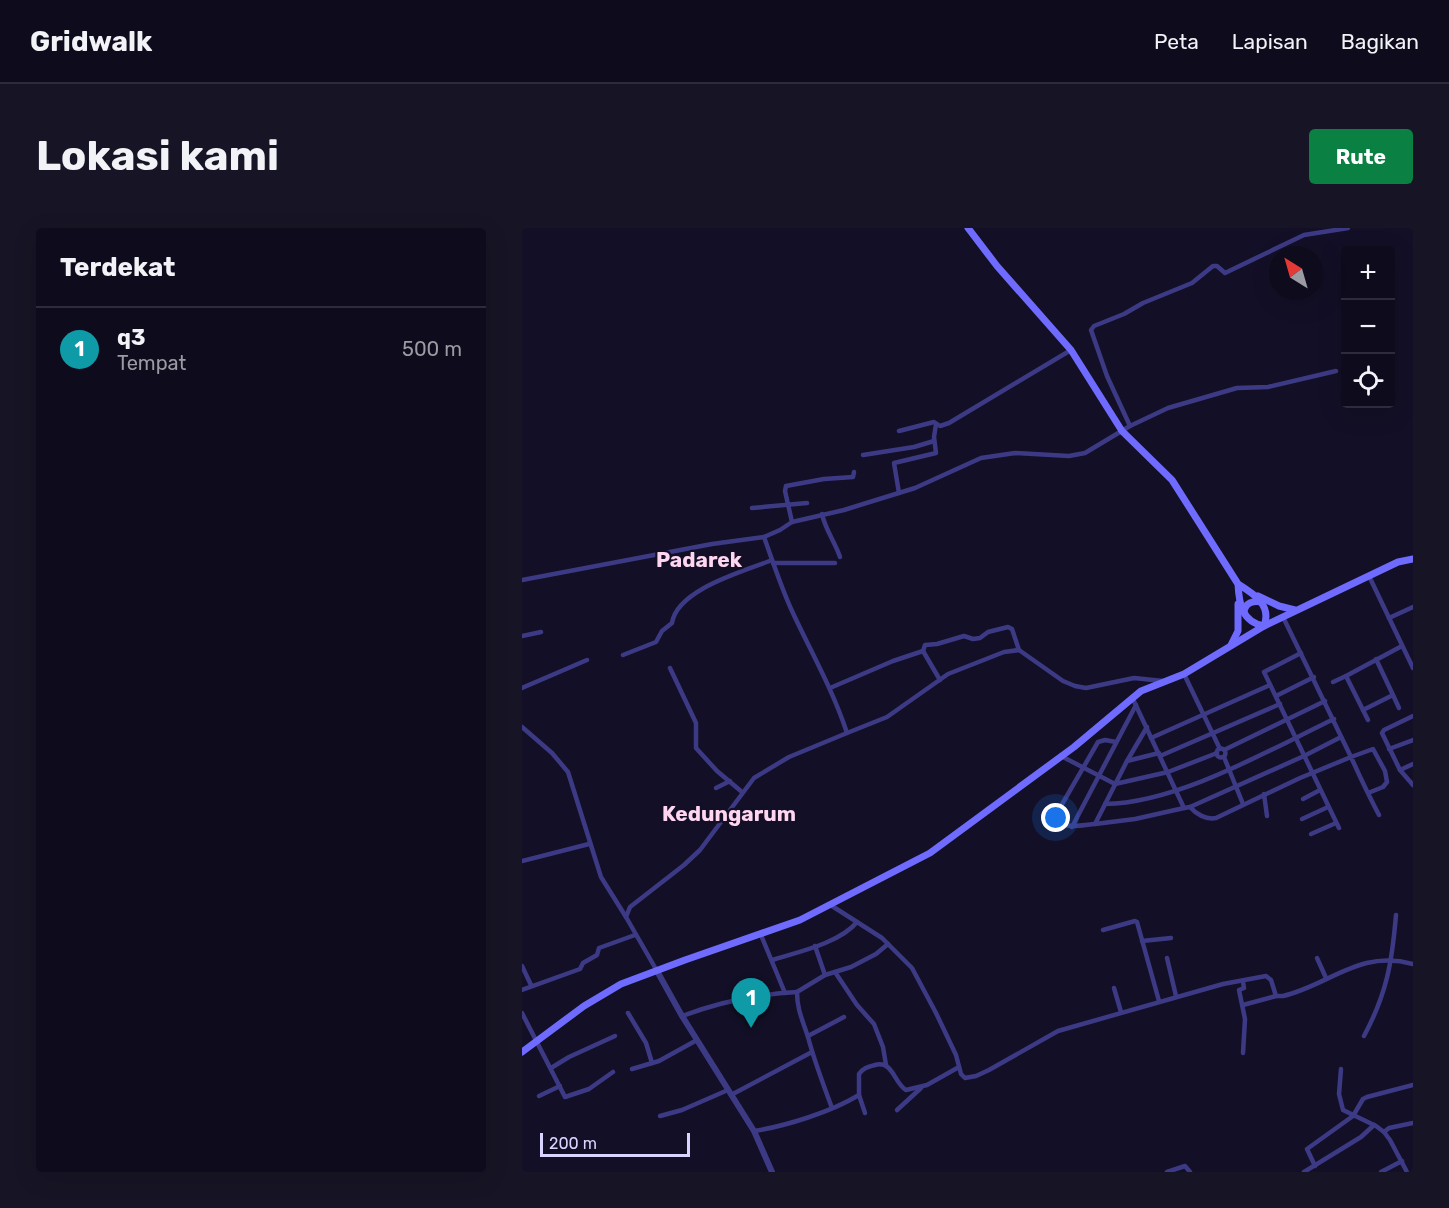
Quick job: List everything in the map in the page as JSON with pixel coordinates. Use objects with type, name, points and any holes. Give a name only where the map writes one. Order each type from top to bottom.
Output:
[{"type":"main road","points":[[968,228],[996,266],[1071,350],[1122,431],[1172,480],[1238,584],[1279,606],[1296,610]]},
{"type":"main road","points":[[522,1052],[584,1006],[621,984],[761,935],[832,906],[930,853],[1104,723],[1132,697],[1163,681],[1184,674],[1264,626],[1296,610],[1398,562],[1413,559]]},
{"type":"main road","points":[[1229,647],[1238,631],[1238,584]]},
{"type":"main road","points":[[1251,592],[1262,602],[1267,612],[1264,626]]},
{"type":"main road","points":[[1238,599],[1250,622],[1264,626]]},
{"type":"main road","points":[[1244,614],[1245,607],[1249,603],[1262,602]]},
{"type":"street","points":[[1130,426],[1095,346],[1091,330],[1094,326],[1192,283],[1213,266],[1225,273],[1304,236],[1348,228]]},
{"type":"street","points":[[899,431],[934,422],[940,426],[949,423],[1071,350]]},
{"type":"street","points":[[522,580],[701,546],[764,537],[792,522],[844,510],[915,488],[981,458],[1015,453],[1069,456],[1085,453],[1130,426],[1168,408],[1237,388],[1268,387],[1336,370]]},
{"type":"street","points":[[899,493],[894,463],[936,453],[934,441],[936,424]]},
{"type":"street","points":[[863,455],[934,441]]},
{"type":"street","points":[[792,522],[785,491],[786,486],[824,478],[854,477],[854,472]]},
{"type":"street","points":[[752,508],[807,503]]},
{"type":"street","points":[[822,514],[824,524],[828,528],[840,557]]},
{"type":"street","points":[[764,537],[791,608],[831,688],[847,733]]},
{"type":"street","points":[[623,655],[656,642],[662,630],[672,622],[673,616],[683,602],[698,591],[773,562],[835,563]]},
{"type":"street","points":[[1369,576],[1402,646],[1411,657],[1413,668]]},
{"type":"street","points":[[1389,618],[1413,607]]},
{"type":"street","points":[[1283,617],[1379,815]]},
{"type":"street","points":[[940,680],[923,651],[925,645],[964,636],[973,639],[980,638],[988,632],[1008,627],[1012,629],[1019,650],[1063,681],[1075,686],[1086,688],[1134,678],[1163,681]]},
{"type":"street","points":[[522,636],[541,632]]},
{"type":"street","points":[[1333,682],[1402,646]]},
{"type":"street","points":[[626,917],[630,908],[700,850],[754,778],[789,757],[887,717],[948,674],[1004,652],[1019,650]]},
{"type":"street","points":[[831,688],[893,661],[923,651]]},
{"type":"street","points":[[1301,653],[1264,672],[1337,826],[1311,834]]},
{"type":"street","points":[[522,688],[587,660]]},
{"type":"street","points":[[1376,660],[1399,708]]},
{"type":"street","points":[[670,668],[696,723],[696,748],[717,771],[742,792]]},
{"type":"street","points":[[1184,674],[1220,750],[1226,753],[1224,757],[1243,804]]},
{"type":"street","points":[[1346,676],[1368,720]]},
{"type":"street","points":[[1276,696],[1314,677]]},
{"type":"street","points":[[1152,738],[1270,685]]},
{"type":"street","points":[[1363,710],[1393,695]]},
{"type":"street","points":[[1132,697],[1176,791],[1187,807],[1212,819],[1312,773],[1373,749],[1380,760],[1387,782],[1383,787],[1368,793]]},
{"type":"street","points":[[1061,756],[1115,784],[1168,772],[1325,701]]},
{"type":"street","points":[[1126,762],[1160,755],[1280,704]]},
{"type":"street","points":[[1072,827],[1136,705]]},
{"type":"street","points":[[1413,716],[1382,731],[1400,770],[1413,785]]},
{"type":"street","points":[[1105,804],[1116,804],[1176,791],[1334,719]]},
{"type":"street","points":[[522,727],[552,753],[568,772],[601,877],[682,1016],[754,1131],[772,1172]]},
{"type":"street","points":[[1095,824],[1126,762],[1147,727]]},
{"type":"street","points":[[1116,742],[1100,741],[1083,767],[1057,815],[1063,824],[1072,827],[1135,819],[1187,807],[1304,756],[1341,737]]},
{"type":"street","points":[[1389,749],[1413,740]]},
{"type":"street","points":[[1400,770],[1413,764]]},
{"type":"street","points":[[716,788],[730,781]]},
{"type":"street","points":[[1303,799],[1320,790]]},
{"type":"street","points":[[1264,795],[1267,816]]},
{"type":"street","points":[[1302,819],[1328,807]]},
{"type":"street","points":[[522,861],[589,844]]},
{"type":"street","points":[[832,906],[870,929],[904,959],[918,979],[965,1078],[976,1076],[1058,1031],[1176,996],[1263,976],[1269,978],[1276,996]]},
{"type":"street","points":[[1364,1035],[1379,1004],[1391,960],[1396,915]]},
{"type":"street","points":[[1103,930],[1136,921],[1159,1001]]},
{"type":"street","points":[[772,960],[844,934],[857,922]]},
{"type":"street","points":[[522,990],[580,969],[583,963],[597,955],[599,948],[635,935]]},
{"type":"street","points":[[761,935],[785,993]]},
{"type":"street","points":[[1142,941],[1171,938]]},
{"type":"street","points":[[682,1016],[752,995],[796,992],[825,975],[868,958],[888,944]]},
{"type":"street","points":[[815,946],[825,975]]},
{"type":"street","points":[[1167,958],[1176,996]]},
{"type":"street","points":[[1317,958],[1326,978]]},
{"type":"street","points":[[1243,1005],[1288,995],[1346,969],[1381,959],[1413,963]]},
{"type":"street","points":[[522,966],[531,985]]},
{"type":"street","points":[[835,972],[857,1005],[874,1024],[883,1047],[886,1065],[904,1090],[923,1087]]},
{"type":"street","points":[[1243,982],[1244,988],[1239,990],[1245,1026],[1243,1053]]},
{"type":"street","points":[[1114,988],[1121,1012]]},
{"type":"street","points":[[796,992],[801,1022],[808,1036],[832,1108]]},
{"type":"street","points":[[522,1013],[567,1097],[588,1089],[613,1072]]},
{"type":"street","points":[[628,1013],[646,1043],[652,1063]]},
{"type":"street","points":[[808,1036],[844,1017]]},
{"type":"street","points":[[551,1068],[615,1036]]},
{"type":"street","points":[[633,1069],[652,1063],[697,1040]]},
{"type":"street","points":[[660,1116],[675,1113],[730,1092],[812,1052]]},
{"type":"street","points":[[865,1113],[859,1095],[860,1072],[879,1064],[886,1065]]},
{"type":"street","points":[[897,1110],[923,1087],[959,1067]]},
{"type":"street","points":[[1341,1069],[1339,1094],[1341,1107],[1352,1117],[1384,1132],[1407,1172]]},
{"type":"street","points":[[1315,1166],[1307,1149],[1352,1117],[1367,1097],[1413,1085]]},
{"type":"street","points":[[539,1096],[560,1086]]},
{"type":"street","points":[[754,1131],[832,1108],[859,1095]]},
{"type":"street","points":[[1384,1132],[1389,1128],[1413,1123]]},
{"type":"street","points":[[1304,1172],[1366,1133],[1373,1126]]},
{"type":"street","points":[[1381,1172],[1400,1162]]},
{"type":"street","points":[[1169,1172],[1185,1166],[1190,1172]]},
{"type":"place","name":"q3","points":[[751,1028]]},
{"type":"district","name":"Padarek","points":[[699,559]]},
{"type":"district","name":"Kedungarum","points":[[729,813]]}]
